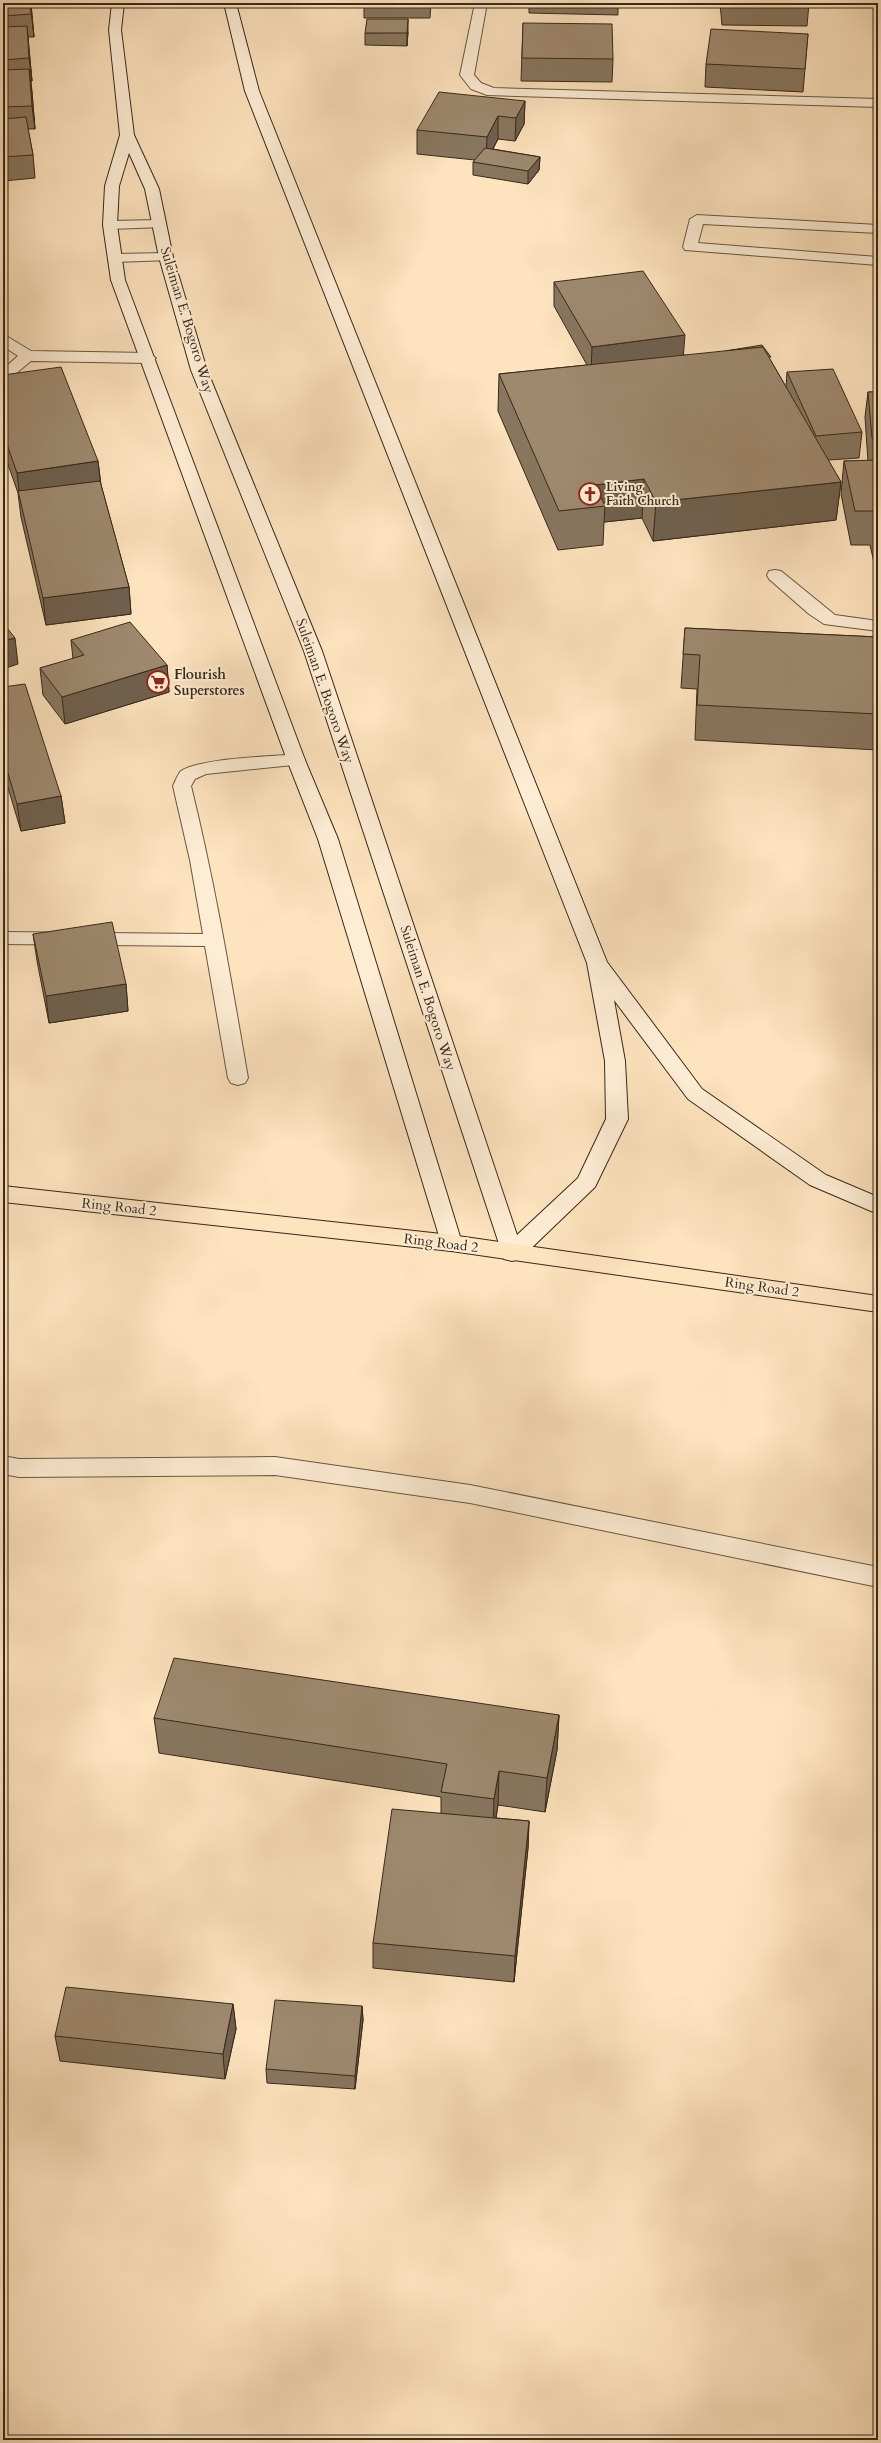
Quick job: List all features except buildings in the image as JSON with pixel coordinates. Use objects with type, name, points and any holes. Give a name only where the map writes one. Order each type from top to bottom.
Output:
[{"type":"main road","name":"Ring Road 2","points":[[3,1194],[452,1243],[512,1253],[878,1304]]},
{"type":"street","name":"Suleiman E. Bogoro Way","points":[[118,3],[115,30],[127,135],[152,189],[166,257],[199,370],[313,651],[512,1253]]},
{"type":"street","points":[[230,3],[252,91],[597,963],[615,1061],[617,1119],[587,1182],[512,1253]]},
{"type":"street","points":[[481,3],[466,75],[476,86],[492,92],[878,104]]},
{"type":"street","name":"Suleiman E. Bogoro Way","points":[[127,135],[112,186],[110,225],[118,280],[296,760],[328,839],[452,1243]]},
{"type":"street","points":[[878,229],[697,219],[690,247],[878,261]]},
{"type":"street","points":[[110,225],[159,224]]},
{"type":"street","points":[[115,258],[166,257]]},
{"type":"street","points":[[3,339],[27,356],[148,358]]},
{"type":"street","points":[[3,377],[27,356]]},
{"type":"street","points":[[775,575],[815,610],[830,620],[878,626]]},
{"type":"street","points":[[238,1078],[200,860],[182,786],[187,776],[202,769],[296,760]]},
{"type":"street","points":[[3,938],[215,940]]},
{"type":"street","points":[[597,963],[695,1094],[818,1180],[878,1206]]},
{"type":"street","points":[[3,1465],[19,1468],[275,1466],[470,1494],[878,1577]]},
{"type":"place","name":"Living Faith Church","points":[[590,494]]},
{"type":"place","name":"Flourish Superstores","points":[[158,682]]}]
